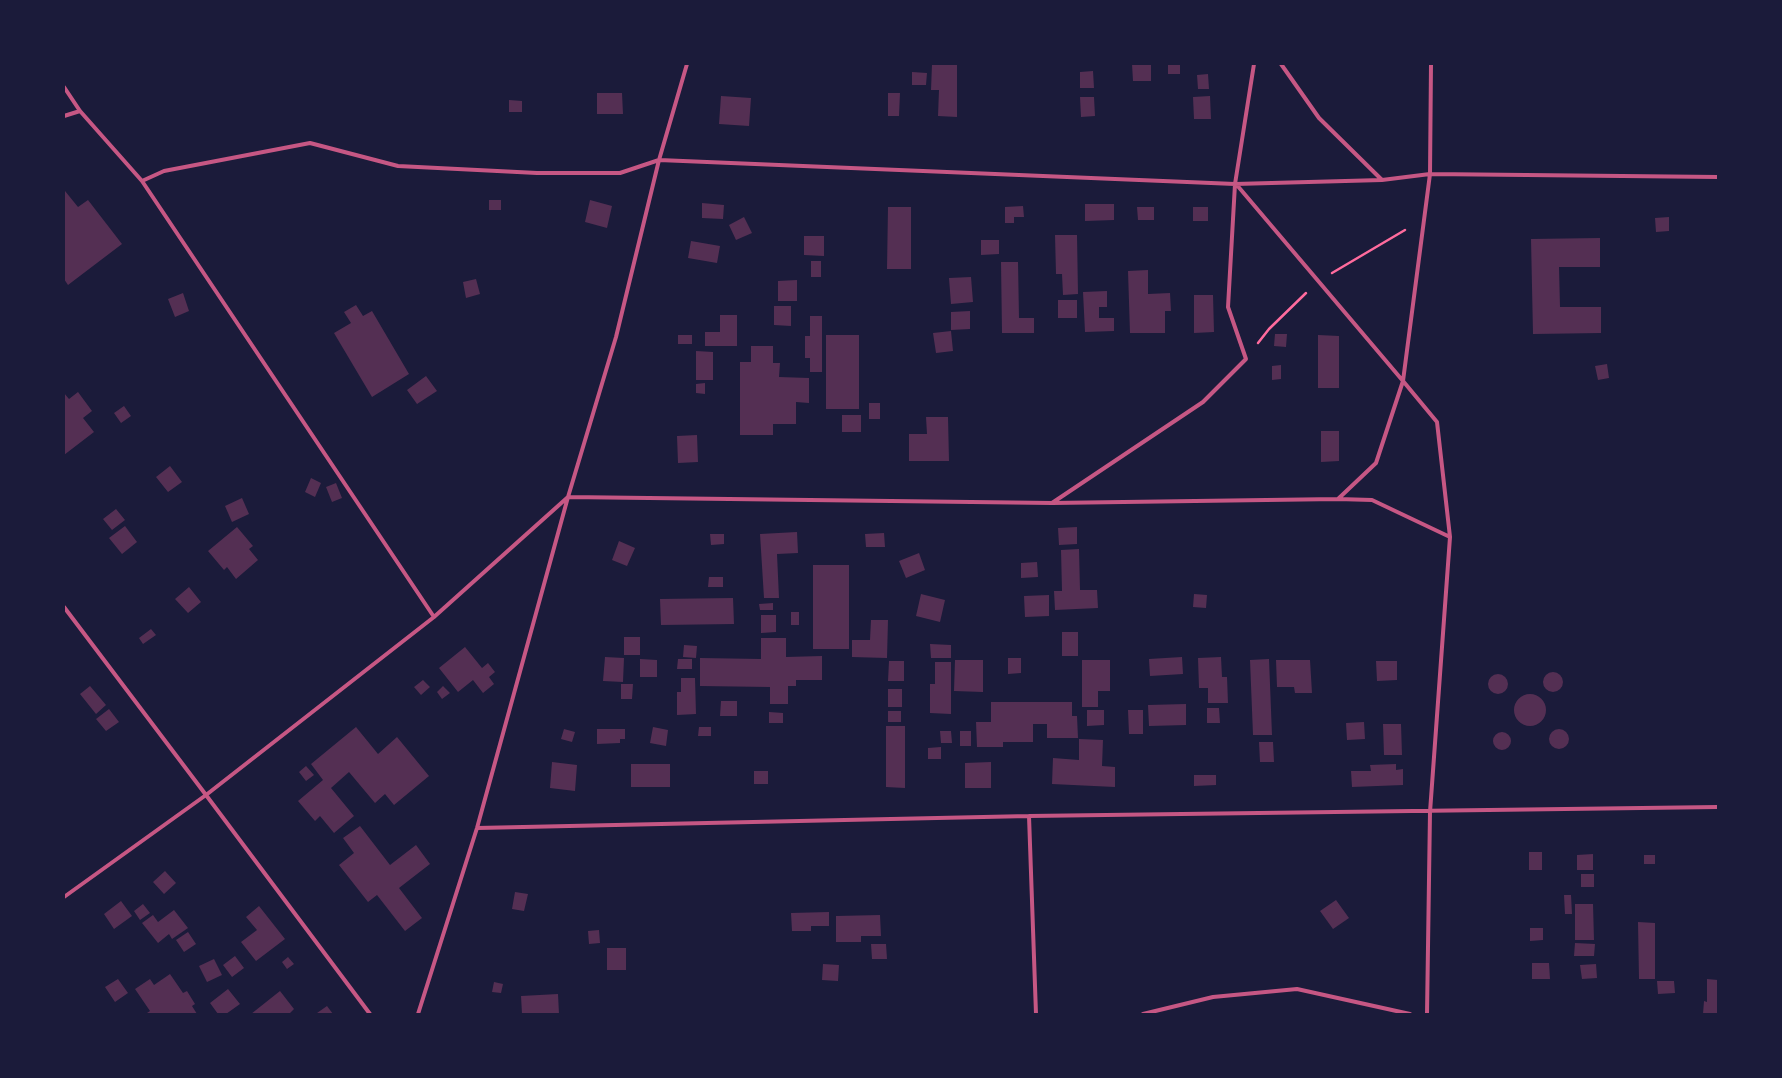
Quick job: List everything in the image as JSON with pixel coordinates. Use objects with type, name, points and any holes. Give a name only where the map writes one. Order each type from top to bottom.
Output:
[{"type":"street","points":[[418,1014],[477,828],[568,496],[616,337],[659,160],[687,64]]},
{"type":"street","points":[[1052,503],[1203,402],[1246,359],[1228,307],[1236,184],[1254,64]]},
{"type":"street","points":[[1281,64],[1319,118],[1382,180]]},
{"type":"street","points":[[1338,498],[1376,463],[1404,381],[1430,174],[1430,64]]},
{"type":"street","points":[[64,87],[80,111],[142,181],[434,617]]},
{"type":"street","points":[[64,116],[80,111]]},
{"type":"street","points":[[142,181],[164,171],[310,143],[398,166],[537,173],[620,173],[659,160],[1236,184],[1382,180],[1430,174],[1718,176]]},
{"type":"street","points":[[1236,184],[1404,381],[1437,422],[1450,537],[1430,812],[1428,1014]]},
{"type":"street","points":[[64,897],[206,795],[434,617],[568,496],[1052,503],[1338,498],[1372,500],[1450,537]]},
{"type":"street","points":[[64,607],[370,1014]]},
{"type":"street","points":[[477,828],[1029,816],[1430,812],[1718,807]]},
{"type":"street","points":[[1029,816],[1036,1014]]},
{"type":"street","points":[[1143,1014],[1213,997],[1297,989],[1410,1014]]},
{"type":"building","points":[[932,64],[957,64],[957,117],[938,116],[939,90],[931,90]]},
{"type":"building","points":[[1132,64],[1151,64],[1151,81],[1133,81]]},
{"type":"building","points":[[1168,64],[1180,64],[1180,74],[1168,74]]},
{"type":"building","points":[[1093,71],[1094,88],[1080,88],[1080,72]]},
{"type":"building","points":[[912,72],[927,73],[926,85],[912,85]]},
{"type":"building","points":[[1208,74],[1209,89],[1198,89],[1197,75]]},
{"type":"building","points":[[597,93],[622,93],[623,114],[597,114]]},
{"type":"building","points":[[888,93],[900,93],[899,116],[888,116]]},
{"type":"building","points":[[721,96],[751,98],[749,126],[719,124]]},
{"type":"building","points":[[1210,96],[1211,119],[1194,119],[1193,97]]},
{"type":"building","points":[[1080,97],[1094,97],[1095,116],[1081,117]]},
{"type":"building","points":[[509,100],[522,101],[522,112],[509,112]]},
{"type":"building","points":[[65,191],[78,207],[88,200],[122,244],[68,285],[64,279]]},
{"type":"building","points":[[489,200],[501,200],[501,210],[489,210]]},
{"type":"building","points":[[590,200],[612,206],[607,228],[585,222]]},
{"type":"building","points":[[702,203],[724,205],[723,219],[702,218]]},
{"type":"building","points":[[1085,204],[1114,204],[1114,220],[1085,221]]},
{"type":"building","points":[[1023,206],[1024,217],[1014,217],[1014,223],[1005,223],[1005,207]]},
{"type":"building","points":[[888,207],[911,207],[911,269],[887,269]]},
{"type":"building","points":[[1137,207],[1154,207],[1154,220],[1138,220]]},
{"type":"building","points":[[1193,207],[1208,207],[1208,221],[1193,221]]},
{"type":"building","points":[[744,217],[752,233],[736,240],[729,225]]},
{"type":"building","points":[[1669,217],[1669,231],[1656,232],[1655,218]]},
{"type":"building","points":[[1055,235],[1077,235],[1078,294],[1063,295],[1062,274],[1056,274]]},
{"type":"building","points":[[804,236],[824,236],[824,256],[804,255]]},
{"type":"building","points":[[1600,238],[1600,267],[1559,267],[1560,307],[1601,307],[1601,333],[1533,334],[1531,239]]},
{"type":"building","points":[[981,240],[999,240],[999,254],[981,255]]},
{"type":"building","points":[[691,241],[720,246],[717,263],[688,258]]},
{"type":"building","points":[[811,261],[821,261],[821,277],[811,277]]},
{"type":"building","points":[[1001,262],[1018,262],[1019,318],[1034,318],[1034,333],[1002,333]]},
{"type":"building","points":[[1148,270],[1148,294],[1170,293],[1171,311],[1165,311],[1165,333],[1130,333],[1128,271]]},
{"type":"building","points":[[971,277],[973,302],[951,304],[949,278]]},
{"type":"building","points":[[476,279],[480,294],[466,298],[463,282]]},
{"type":"building","points":[[797,280],[797,301],[778,301],[778,281]]},
{"type":"building","points":[[1107,291],[1107,307],[1099,307],[1099,318],[1114,318],[1114,331],[1085,332],[1083,292]]},
{"type":"building","points":[[183,293],[189,311],[175,317],[168,299]]},
{"type":"building","points":[[1194,295],[1213,295],[1214,332],[1194,333]]},
{"type":"building","points":[[1058,300],[1077,300],[1077,318],[1058,318]]},
{"type":"building","points":[[356,305],[363,316],[372,311],[409,374],[372,397],[334,333],[351,323],[344,312]]},
{"type":"building","points":[[774,306],[791,306],[791,326],[774,325]]},
{"type":"building","points":[[970,311],[970,329],[951,330],[951,312]]},
{"type":"building","points":[[720,315],[737,315],[737,346],[705,346],[705,332],[720,332]]},
{"type":"building","points":[[810,316],[822,316],[822,372],[810,372],[810,358],[805,358],[805,336],[810,336]]},
{"type":"building","points":[[951,331],[953,351],[936,353],[933,333]]},
{"type":"building","points":[[1275,334],[1287,334],[1286,347],[1274,346]]},
{"type":"building","points":[[678,335],[692,335],[692,344],[678,344]]},
{"type":"building","points":[[826,335],[859,335],[859,409],[826,409]]},
{"type":"building","points":[[1318,335],[1339,336],[1339,388],[1318,388]]},
{"type":"building","points":[[751,346],[773,346],[773,363],[780,363],[779,377],[809,378],[809,403],[796,402],[796,424],[773,424],[773,435],[740,435],[740,362],[751,362]]},
{"type":"building","points":[[696,351],[713,352],[713,380],[696,380]]},
{"type":"building","points":[[1607,364],[1609,378],[1598,380],[1595,366]]},
{"type":"building","points":[[1281,365],[1281,379],[1272,380],[1272,366]]},
{"type":"building","points":[[426,376],[437,391],[417,404],[407,390]]},
{"type":"building","points":[[705,383],[705,394],[696,393],[696,384]]},
{"type":"building","points":[[78,392],[92,411],[83,418],[94,432],[64,455],[64,393],[69,399]]},
{"type":"building","points":[[869,403],[880,403],[880,419],[869,419]]},
{"type":"building","points":[[124,406],[131,416],[121,423],[114,413]]},
{"type":"building","points":[[842,415],[861,415],[861,432],[842,432]]},
{"type":"building","points":[[926,417],[948,417],[949,461],[909,461],[909,434],[927,434]]},
{"type":"building","points":[[1321,431],[1339,431],[1339,461],[1321,462]]},
{"type":"building","points":[[697,435],[698,462],[678,463],[677,436]]},
{"type":"building","points":[[170,466],[182,482],[168,492],[156,477]]},
{"type":"building","points":[[311,478],[321,483],[315,497],[305,492]]},
{"type":"building","points":[[336,483],[342,498],[332,502],[326,487]]},
{"type":"building","points":[[242,498],[249,514],[232,522],[225,506]]},
{"type":"building","points":[[116,509],[125,520],[112,530],[103,519]]},
{"type":"building","points":[[125,526],[137,542],[122,554],[109,538]]},
{"type":"building","points":[[237,527],[253,546],[249,549],[258,560],[236,579],[227,567],[224,570],[208,551]]},
{"type":"building","points":[[1077,527],[1077,544],[1059,545],[1058,528]]},
{"type":"building","points":[[797,532],[798,553],[777,554],[779,598],[764,598],[760,534]]},
{"type":"building","points":[[884,533],[885,547],[866,547],[865,534]]},
{"type":"building","points":[[710,534],[724,534],[724,544],[711,545]]},
{"type":"building","points":[[619,541],[635,548],[627,566],[612,560]]},
{"type":"building","points":[[1079,549],[1080,590],[1097,590],[1098,608],[1055,610],[1054,591],[1062,591],[1061,550]]},
{"type":"building","points":[[919,553],[925,570],[906,578],[899,561]]},
{"type":"building","points":[[1037,562],[1038,577],[1021,578],[1021,563]]},
{"type":"building","points":[[813,565],[849,565],[849,649],[813,649]]},
{"type":"building","points":[[709,577],[723,577],[723,587],[708,587]]},
{"type":"building","points":[[189,587],[201,602],[188,613],[175,599]]},
{"type":"building","points":[[921,594],[945,600],[940,622],[916,616]]},
{"type":"building","points":[[1194,594],[1207,595],[1206,608],[1193,607]]},
{"type":"building","points":[[1049,595],[1049,616],[1025,617],[1024,596]]},
{"type":"building","points":[[733,598],[734,624],[661,625],[660,599]]},
{"type":"building","points":[[773,603],[773,610],[760,610],[759,604]]},
{"type":"building","points":[[791,612],[799,612],[799,625],[791,625]]},
{"type":"building","points":[[761,615],[776,615],[776,632],[761,633]]},
{"type":"building","points":[[871,620],[888,620],[887,658],[852,657],[852,640],[870,640]]},
{"type":"building","points":[[151,629],[156,635],[143,644],[139,638]]},
{"type":"building","points":[[1062,632],[1078,632],[1078,656],[1062,656]]},
{"type":"building","points":[[624,637],[640,637],[640,655],[624,655]]},
{"type":"building","points":[[761,638],[786,638],[786,657],[822,656],[822,680],[796,680],[796,686],[788,686],[788,704],[770,704],[770,687],[700,686],[700,658],[761,659]]},
{"type":"building","points":[[930,644],[951,645],[951,658],[931,658]]},
{"type":"building","points":[[684,645],[697,646],[696,658],[683,657]]},
{"type":"building","points":[[465,647],[482,668],[488,663],[495,672],[489,677],[494,684],[483,693],[473,680],[458,692],[439,668]]},
{"type":"building","points":[[605,657],[624,658],[623,682],[603,681]]},
{"type":"building","points":[[1182,657],[1183,674],[1150,676],[1149,659]]},
{"type":"building","points":[[1221,657],[1222,677],[1227,677],[1228,703],[1208,703],[1208,688],[1199,688],[1198,658]]},
{"type":"building","points":[[1008,658],[1021,658],[1021,673],[1008,674]]},
{"type":"building","points":[[640,659],[657,660],[657,677],[640,677]]},
{"type":"building","points":[[678,659],[692,659],[692,669],[677,669]]},
{"type":"building","points":[[1269,659],[1272,735],[1253,735],[1250,660]]},
{"type":"building","points":[[955,660],[983,660],[983,692],[954,691]]},
{"type":"building","points":[[1082,660],[1110,660],[1110,691],[1098,691],[1098,707],[1082,707]]},
{"type":"building","points":[[1276,660],[1310,660],[1312,693],[1295,693],[1294,687],[1277,687]]},
{"type":"building","points":[[889,661],[904,661],[904,681],[888,681]]},
{"type":"building","points":[[1376,661],[1397,661],[1397,680],[1377,681]]},
{"type":"building","points":[[935,662],[951,662],[951,714],[930,713],[930,684],[935,684]]},
{"type":"building","points":[[1549,672],[1557,672],[1563,678],[1563,686],[1557,692],[1549,692],[1543,686],[1543,678]]},
{"type":"building","points":[[1494,674],[1502,674],[1508,680],[1508,688],[1502,694],[1494,694],[1488,688],[1488,680]]},
{"type":"building","points":[[681,678],[695,678],[696,714],[677,715],[677,692],[681,692]]},
{"type":"building","points":[[423,680],[430,687],[421,695],[414,687]]},
{"type":"building","points":[[621,684],[633,684],[632,699],[621,699]]},
{"type":"building","points":[[90,686],[106,705],[96,714],[80,694]]},
{"type":"building","points":[[443,686],[450,693],[442,699],[437,692]]},
{"type":"building","points":[[888,689],[902,689],[902,707],[888,707]]},
{"type":"building","points":[[1527,694],[1533,694],[1543,701],[1546,710],[1545,716],[1539,723],[1533,726],[1527,726],[1517,719],[1514,713],[1514,707],[1521,697]]},
{"type":"building","points":[[721,701],[737,701],[737,716],[720,716]]},
{"type":"building","points":[[991,702],[1072,702],[1072,716],[1077,716],[1078,738],[1047,738],[1047,724],[1033,724],[1033,742],[1003,742],[1003,747],[977,747],[976,722],[991,722]]},
{"type":"building","points":[[1186,704],[1186,725],[1149,726],[1148,705]]},
{"type":"building","points":[[1207,708],[1219,708],[1220,723],[1207,723]]},
{"type":"building","points":[[109,709],[119,722],[106,731],[96,719]]},
{"type":"building","points":[[1087,710],[1104,710],[1104,725],[1087,726]]},
{"type":"building","points":[[1128,710],[1143,710],[1143,734],[1129,734]]},
{"type":"building","points":[[888,711],[901,711],[901,722],[888,722]]},
{"type":"building","points":[[769,712],[783,713],[783,723],[769,723]]},
{"type":"building","points":[[1364,722],[1365,739],[1347,740],[1346,723]]},
{"type":"building","points":[[1383,724],[1401,724],[1402,755],[1384,755]]},
{"type":"building","points":[[886,726],[905,726],[905,788],[886,787]]},
{"type":"building","points":[[356,727],[378,754],[397,737],[429,776],[394,805],[385,794],[375,803],[349,772],[331,788],[354,816],[334,833],[320,816],[315,821],[298,801],[323,780],[311,764]]},
{"type":"building","points":[[653,727],[668,730],[666,746],[650,743]]},
{"type":"building","points":[[699,727],[711,727],[711,736],[698,736]]},
{"type":"building","points":[[564,729],[575,732],[572,742],[561,739]]},
{"type":"building","points":[[597,729],[625,729],[625,739],[620,739],[620,743],[597,744]]},
{"type":"building","points":[[1559,729],[1566,732],[1569,739],[1566,746],[1559,749],[1552,746],[1549,739],[1552,732]]},
{"type":"building","points":[[940,731],[951,731],[952,743],[941,743]]},
{"type":"building","points":[[960,731],[971,731],[971,746],[960,746]]},
{"type":"building","points":[[1498,732],[1506,732],[1511,737],[1509,748],[1506,750],[1498,750],[1493,745],[1493,737]]},
{"type":"building","points":[[1079,739],[1103,740],[1102,766],[1115,767],[1115,787],[1052,784],[1053,758],[1079,760]]},
{"type":"building","points":[[1259,742],[1273,742],[1274,762],[1260,762]]},
{"type":"building","points":[[941,747],[941,759],[928,759],[928,748]]},
{"type":"building","points":[[552,762],[577,765],[575,791],[550,788]]},
{"type":"building","points":[[991,762],[991,788],[965,788],[965,763]]},
{"type":"building","points":[[631,764],[670,764],[670,787],[631,787]]},
{"type":"building","points":[[1396,764],[1396,770],[1403,769],[1403,785],[1352,787],[1351,771],[1371,771],[1370,765]]},
{"type":"building","points":[[306,766],[314,775],[306,781],[299,772]]},
{"type":"building","points":[[754,771],[768,771],[768,784],[754,784]]},
{"type":"building","points":[[1194,775],[1216,775],[1216,785],[1194,786]]},
{"type":"building","points":[[360,826],[390,865],[416,845],[430,864],[399,888],[422,918],[405,931],[377,895],[368,902],[339,865],[354,853],[343,838]]},
{"type":"building","points":[[1529,852],[1542,852],[1542,870],[1529,870]]},
{"type":"building","points":[[1593,854],[1593,870],[1577,870],[1577,855]]},
{"type":"building","points":[[1644,855],[1655,855],[1655,864],[1644,864]]},
{"type":"building","points":[[165,871],[176,883],[164,894],[153,882]]},
{"type":"building","points":[[1581,874],[1594,874],[1594,887],[1581,887]]},
{"type":"building","points":[[515,892],[528,894],[524,911],[512,909]]},
{"type":"building","points":[[1564,895],[1571,895],[1572,914],[1565,914]]},
{"type":"building","points":[[1336,900],[1349,918],[1333,929],[1320,911]]},
{"type":"building","points":[[121,901],[132,916],[114,929],[104,914]]},
{"type":"building","points":[[143,904],[150,913],[140,920],[134,911]]},
{"type":"building","points":[[1575,904],[1593,904],[1594,940],[1575,940]]},
{"type":"building","points":[[259,906],[285,939],[256,961],[241,942],[257,930],[246,917]]},
{"type":"building","points":[[174,910],[188,928],[172,939],[169,934],[158,943],[142,923],[153,915],[158,922]]},
{"type":"building","points":[[829,912],[829,926],[811,926],[811,931],[792,931],[791,913]]},
{"type":"building","points":[[880,915],[881,936],[861,936],[861,942],[836,942],[836,916]]},
{"type":"building","points":[[1638,922],[1655,923],[1655,979],[1639,979]]},
{"type":"building","points":[[1530,928],[1543,928],[1543,940],[1530,941]]},
{"type":"building","points":[[599,930],[600,943],[589,944],[588,931]]},
{"type":"building","points":[[188,932],[196,944],[184,952],[176,940]]},
{"type":"building","points":[[1575,943],[1595,944],[1594,956],[1574,956]]},
{"type":"building","points":[[871,944],[886,944],[887,959],[872,959]]},
{"type":"building","points":[[607,948],[626,948],[626,970],[607,970]]},
{"type":"building","points":[[235,956],[244,968],[232,977],[223,965]]},
{"type":"building","points":[[288,957],[294,964],[287,969],[282,962]]},
{"type":"building","points":[[214,959],[222,975],[207,982],[199,966]]},
{"type":"building","points":[[1532,963],[1549,963],[1550,979],[1532,979]]},
{"type":"building","points":[[823,964],[839,965],[838,981],[822,980]]},
{"type":"building","points":[[1596,964],[1597,978],[1582,979],[1580,965]]},
{"type":"building","points":[[170,974],[183,993],[187,991],[195,1004],[192,1006],[197,1014],[147,1013],[150,1011],[135,989],[150,979],[154,985]]},
{"type":"building","points":[[118,979],[128,993],[115,1002],[105,987]]},
{"type":"building","points":[[1707,979],[1718,980],[1718,1014],[1703,1014],[1704,1001],[1707,1002]]},
{"type":"building","points":[[1657,981],[1674,981],[1675,993],[1658,994]]},
{"type":"building","points":[[494,982],[503,984],[501,993],[492,992]]},
{"type":"building","points":[[228,989],[240,1004],[226,1014],[218,1014],[210,1003]]},
{"type":"building","points":[[280,991],[294,1009],[289,1014],[251,1014]]},
{"type":"building","points":[[558,994],[559,1014],[522,1014],[521,996]]},
{"type":"building","points":[[327,1006],[333,1014],[317,1013]]}]
